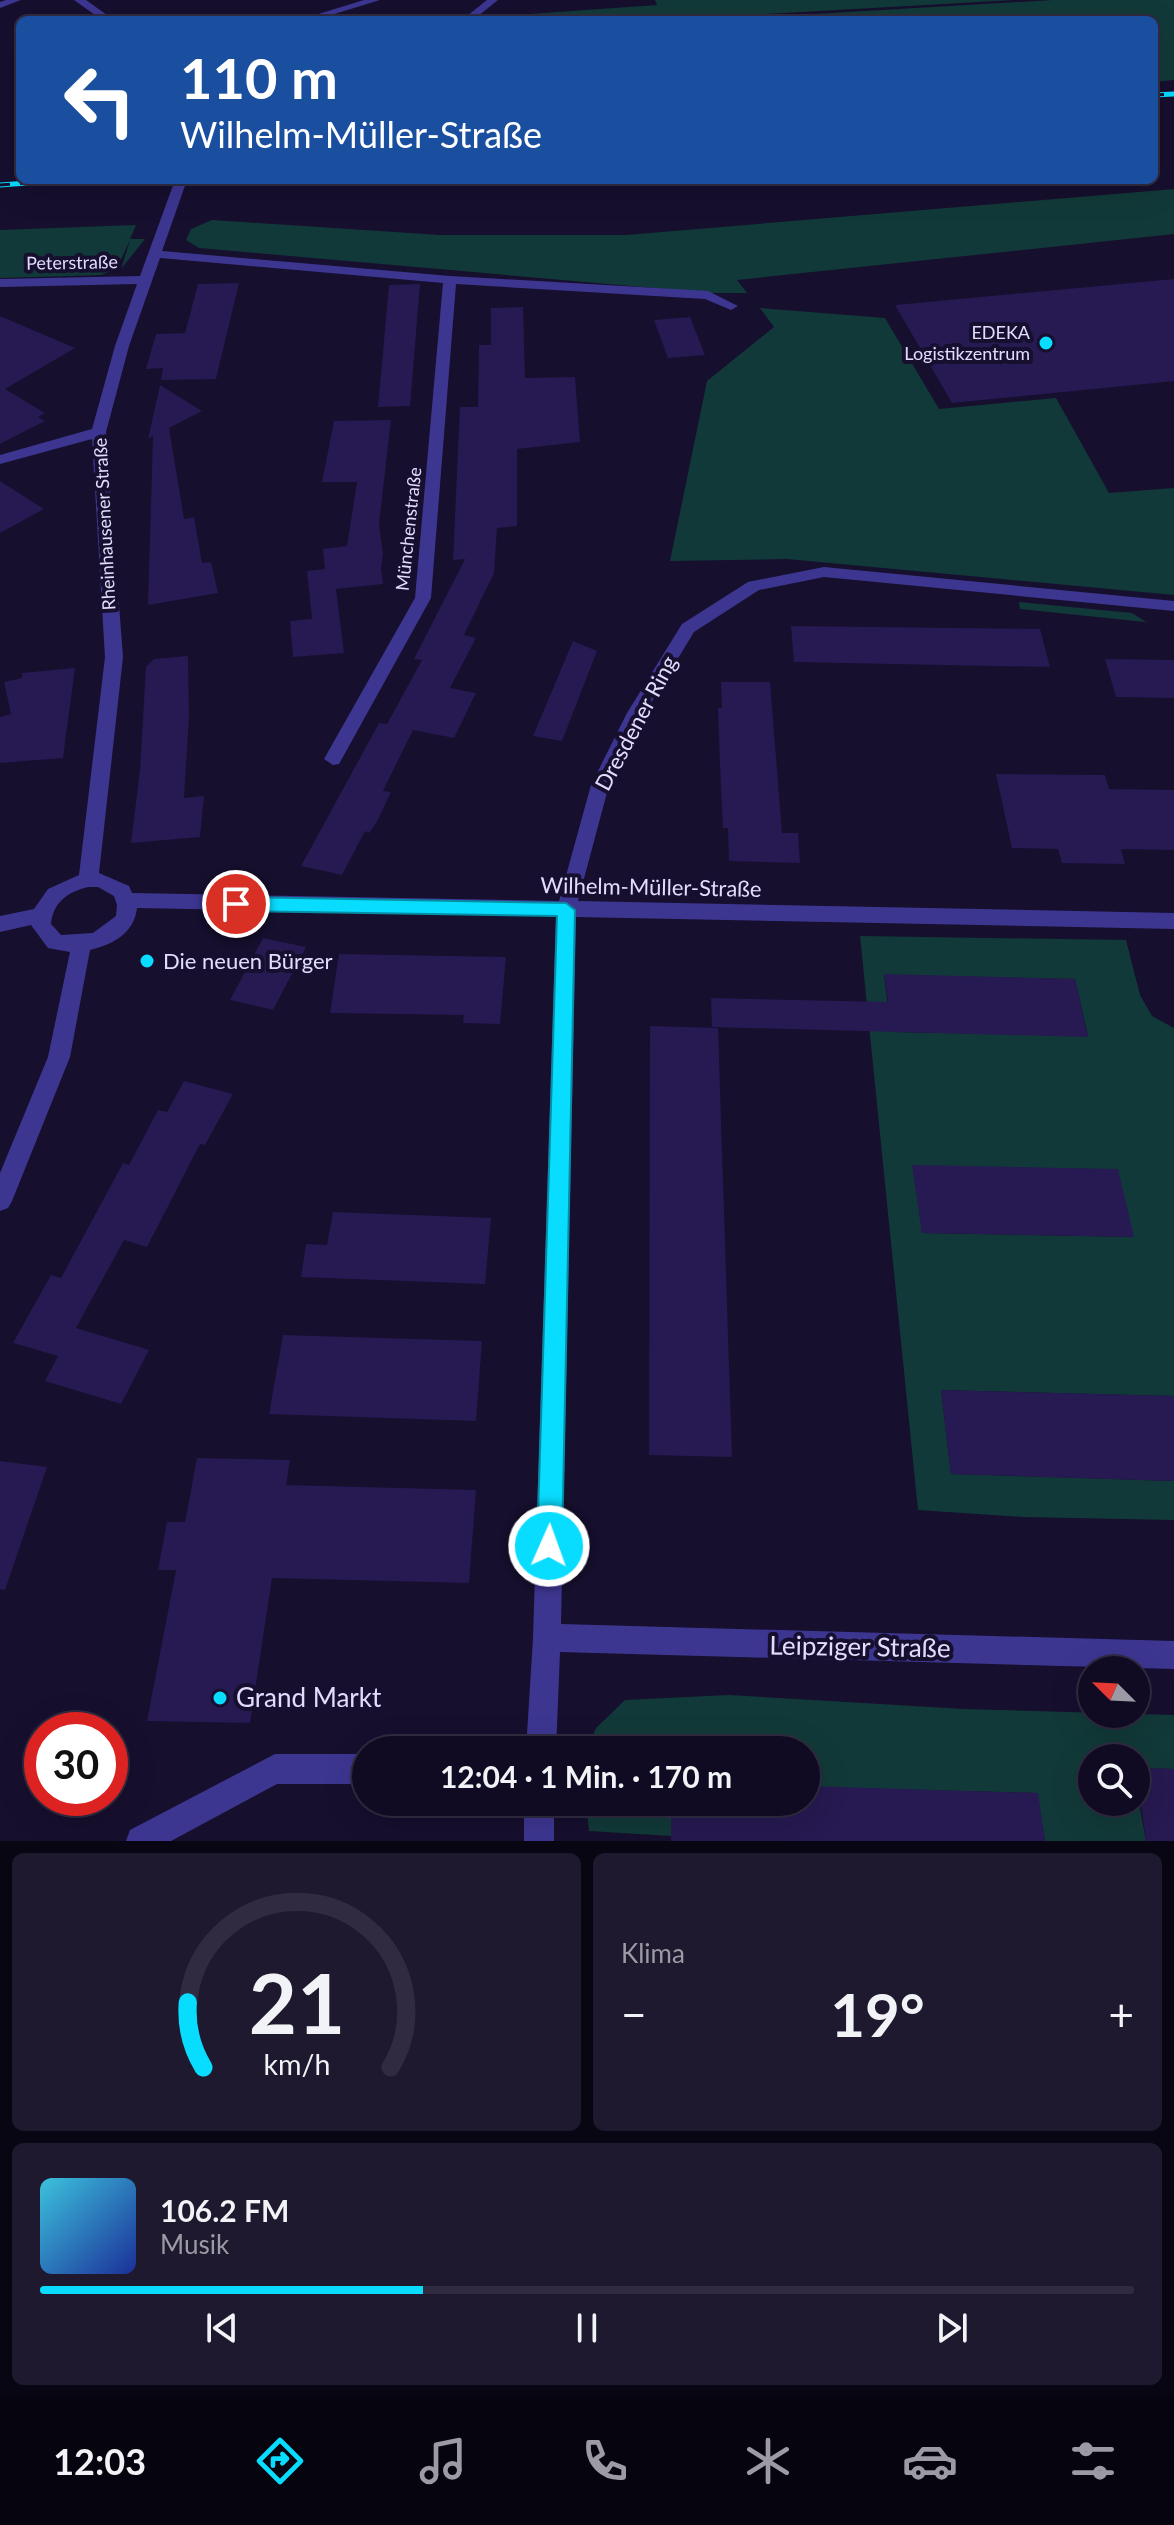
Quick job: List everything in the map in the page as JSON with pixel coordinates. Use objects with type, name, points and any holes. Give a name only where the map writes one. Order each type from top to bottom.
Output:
[{"type":"street","points":[[0,5],[16,0]]},
{"type":"street","points":[[79,0],[103,16]]},
{"type":"street","points":[[318,16],[375,0]]},
{"type":"street","points":[[472,16],[493,0]]},
{"type":"street","name":"Rheinhausener Straße","points":[[88,880],[114,657],[99,432],[145,280],[180,184]]},
{"type":"street","points":[[156,254],[450,280],[708,295],[731,306]]},
{"type":"street","name":"Peterstraße","points":[[0,283],[145,280]]},
{"type":"street","name":"Münchenstraße","points":[[333,759],[423,598],[450,280]]},
{"type":"street","points":[[0,460],[99,432]]},
{"type":"street","name":"Dresdener Ring","points":[[542,1736],[566,910],[600,785],[636,713],[688,628],[754,586],[824,572],[1174,606]]},
{"type":"street","points":[[88,880],[113,884],[127,900],[128,909],[117,929],[107,937],[81,946],[55,942],[41,926],[41,915],[49,899],[57,892],[88,880]]},
{"type":"street","name":"Wilhelm-Müller-Straße","points":[[127,900],[1174,921]]},
{"type":"street","points":[[0,924],[41,915]]},
{"type":"street","points":[[0,1201],[59,1057],[81,946]]},
{"type":"street","name":"Leipziger Straße","points":[[547,1638],[1174,1655]]},
{"type":"street","points":[[141,1841],[275,1769],[352,1769]]},
{"type":"street","points":[[539,1816],[539,1841]]},
{"type":"green space","points":[[655,0],[1014,0],[733,16],[500,16],[657,5]]},
{"type":"green space","points":[[1053,0],[1174,0],[1174,80],[1158,82],[1158,16],[781,16]]},
{"type":"green space","points":[[1174,189],[1174,234],[737,280],[747,293],[711,293],[199,248],[186,240],[191,229],[212,220],[440,235],[626,235]]},
{"type":"green space","points":[[136,225],[130,239],[145,239],[121,269],[130,240],[116,266],[101,275],[0,278],[0,230]]},
{"type":"green space","points":[[760,308],[885,318],[939,409],[1056,398],[1109,493],[1174,488],[1174,595],[787,559],[670,561],[707,381],[774,327]]},
{"type":"green space","points":[[1019,602],[1132,613],[1146,622],[1174,625],[1020,609]]},
{"type":"green space","points":[[860,936],[1126,940],[1140,995],[1152,1016],[1174,1028],[1174,1396],[941,1390],[951,1474],[1174,1481],[1174,1520],[1023,1517],[918,1510]],"holes":[[[884,975],[1075,979],[1088,1036],[891,1032]],[[913,1166],[1134,1237],[922,1233]]]},
{"type":"green space","points":[[729,1695],[1078,1712],[1078,1728],[1150,1728],[1150,1714],[1174,1715],[1174,1769],[1150,1768],[1150,1744],[1078,1744],[1078,1816],[1141,1816],[1146,1841],[1045,1841],[1037,1793],[820,1787],[820,1736],[593,1736],[596,1728],[625,1700]]},
{"type":"green space","points":[[587,1816],[671,1816],[671,1836],[589,1831]]},
{"type":"building","name":"EDEKA Logistikzentrum","points":[[1174,279],[1174,381],[952,403],[895,305]]},
{"type":"building","points":[[239,283],[216,379],[161,380],[163,368],[146,369],[156,334],[185,333],[198,284]]},
{"type":"building","points":[[420,284],[410,406],[378,407],[389,285]]},
{"type":"building","points":[[523,307],[525,378],[575,377],[580,442],[517,449],[517,526],[497,528],[494,573],[464,635],[476,638],[450,688],[476,693],[454,738],[413,730],[383,791],[391,792],[377,822],[369,833],[365,831],[342,875],[301,866],[379,723],[387,724],[422,660],[414,659],[465,559],[453,560],[460,407],[478,407],[479,345],[491,345],[491,308]]},
{"type":"building","points":[[0,316],[75,348],[5,389],[45,413],[38,417],[45,421],[0,444]]},
{"type":"building","points":[[690,317],[705,355],[668,358],[654,320]]},
{"type":"building","points":[[160,385],[202,411],[169,428],[184,519],[194,517],[202,563],[211,562],[218,593],[148,605],[153,436],[148,439]]},
{"type":"building","points":[[391,420],[379,524],[383,584],[336,589],[344,653],[293,657],[290,621],[312,619],[307,571],[325,569],[323,549],[347,546],[357,482],[322,482],[334,421]]},
{"type":"building","points":[[0,481],[44,509],[0,533]]},
{"type":"building","points":[[791,626],[1040,629],[1050,667],[794,662]]},
{"type":"building","points":[[573,641],[597,651],[562,741],[533,736]]},
{"type":"building","points":[[188,656],[189,716],[184,798],[204,796],[200,837],[131,843],[140,770],[146,667],[154,659]]},
{"type":"building","points":[[1105,659],[1174,660],[1174,698],[1116,697]]},
{"type":"building","points":[[75,668],[63,758],[0,763],[0,717],[11,714],[4,682],[22,678],[22,673]]},
{"type":"building","points":[[721,682],[770,682],[782,833],[798,833],[800,863],[729,861],[728,828],[723,828],[720,765],[718,708],[722,708]]},
{"type":"building","points":[[996,774],[1105,775],[1109,789],[1174,790],[1174,850],[1121,849],[1125,864],[1062,863],[1058,849],[1012,848]]},
{"type":"building","points":[[263,938],[306,947],[273,1010],[230,1000]]},
{"type":"building","points":[[339,954],[506,957],[500,1024],[463,1023],[464,1015],[330,1013]]},
{"type":"building","points":[[884,974],[1075,979],[1088,1037],[712,1027],[711,998],[888,1002]]},
{"type":"building","points":[[650,1026],[718,1028],[732,1457],[649,1455]]},
{"type":"building","points":[[184,1081],[233,1094],[205,1145],[200,1144],[147,1247],[124,1240],[76,1328],[149,1350],[121,1404],[45,1381],[58,1356],[13,1343],[51,1275],[61,1278],[123,1163],[129,1165],[158,1110],[167,1112]]},
{"type":"building","points":[[912,1165],[1118,1169],[1134,1237],[922,1233]]},
{"type":"building","points":[[333,1212],[491,1218],[485,1284],[301,1277],[306,1244],[327,1245]]},
{"type":"building","points":[[283,1335],[482,1341],[476,1421],[269,1414]]},
{"type":"building","points":[[941,1390],[1174,1396],[1174,1481],[951,1474]]},
{"type":"building","points":[[197,1458],[290,1460],[286,1485],[476,1490],[469,1583],[272,1578],[250,1723],[147,1721],[176,1570],[158,1570],[167,1522],[185,1522]]},
{"type":"building","points":[[0,1461],[47,1467],[5,1590],[0,1589]]},
{"type":"building","points":[[1150,1768],[1174,1769],[1174,1841],[1146,1841],[1143,1816],[1150,1816]]},
{"type":"building","points":[[820,1786],[1038,1793],[1045,1841],[671,1841],[671,1816],[820,1816]]},
{"type":"railway","points":[[1158,95],[1174,94]]},
{"type":"railway","points":[[0,185],[16,184]]},
{"type":"place","name":"EDEKA Logistikzentrum","points":[[1046,343]]},
{"type":"place","name":"Die neuen Bürger","points":[[147,961]]},
{"type":"place","name":"Grand Markt","points":[[220,1698]]},
{"type":"route","points":[[236,904],[566,910],[549,1546]]}]
